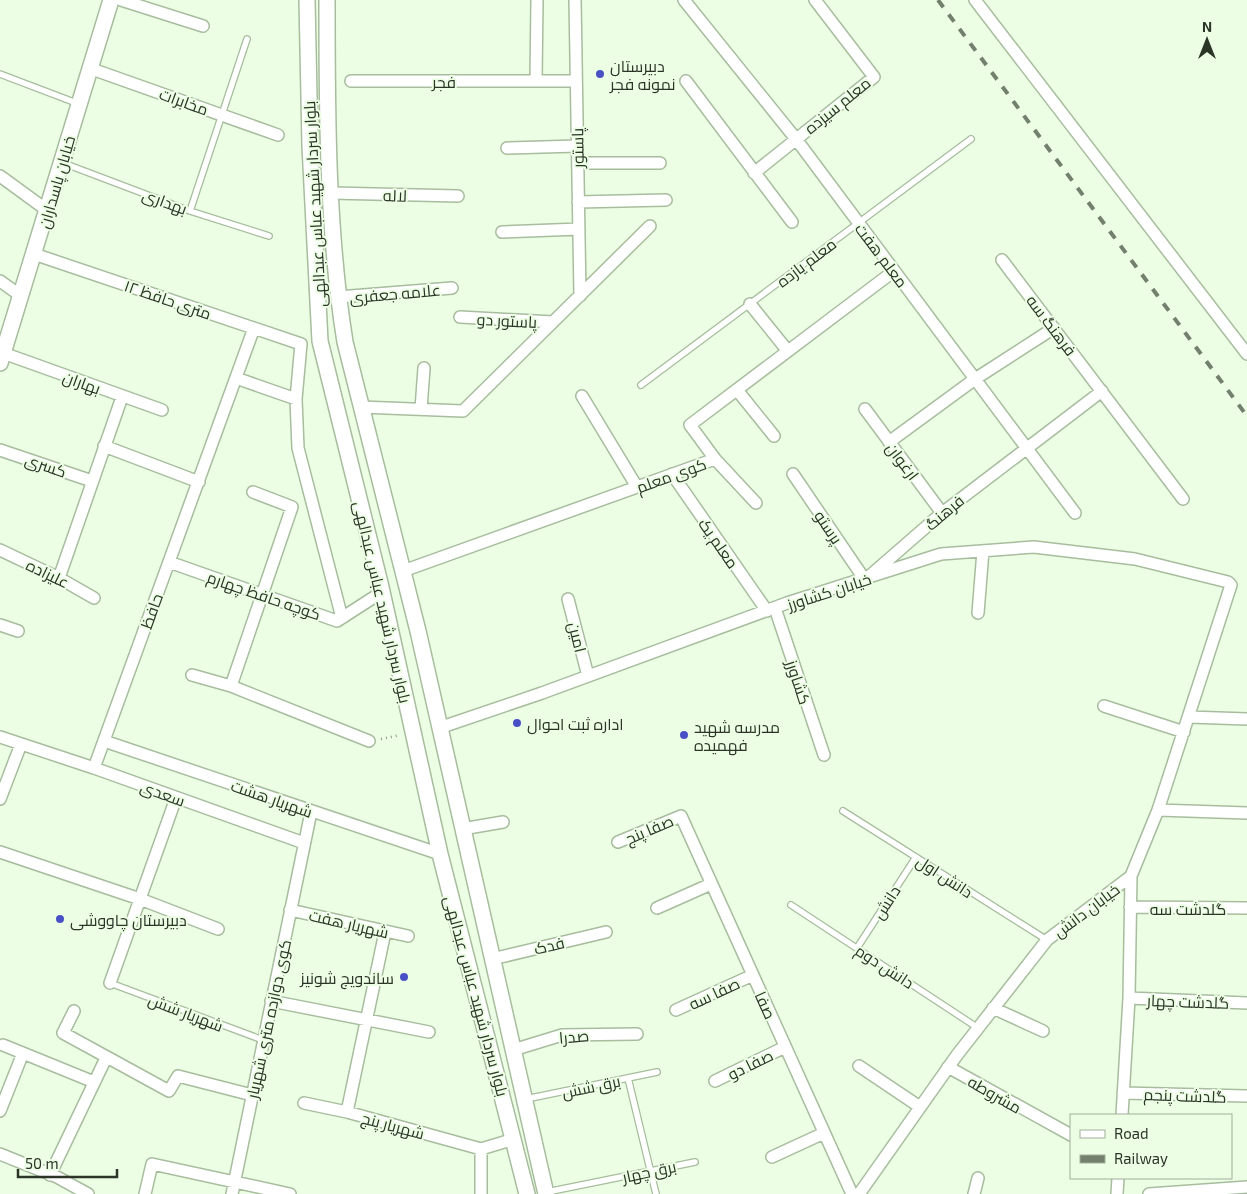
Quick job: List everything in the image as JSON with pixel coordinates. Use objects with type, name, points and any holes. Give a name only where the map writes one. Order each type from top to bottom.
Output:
[{"type":"street","name":"خیابان پاسداران","points":[[2,358],[111,0]]},
{"type":"street","points":[[121,0],[202,26]]},
{"type":"street","name":"بلوار سردار شهید عباس عبدالهی","points":[[307,0],[310,146],[320,341],[382,592],[440,854],[527,1194]]},
{"type":"street","name":"بلوار سردار شهید عباس عبدالهی","points":[[327,0],[327,81],[332,193],[338,297],[345,342],[403,570],[545,1193]]},
{"type":"street","points":[[536,81],[537,0]]},
{"type":"street","name":"پاستور","points":[[576,0],[580,296]]},
{"type":"street","name":"معلم هفت","points":[[684,0],[796,139],[1075,513]]},
{"type":"street","name":"معلم سیزده","points":[[796,139],[874,77],[815,0]]},
{"type":"street","points":[[975,0],[1247,354]]},
{"type":"street","name":"مخابرات","points":[[89,68],[278,135]]},
{"type":"street","name":"فجر","points":[[351,82],[576,81]]},
{"type":"street","points":[[686,81],[792,222]]},
{"type":"street","points":[[754,173],[796,139]]},
{"type":"street","points":[[507,148],[577,146]]},
{"type":"street","points":[[578,163],[660,163]]},
{"type":"street","points":[[0,176],[48,211]]},
{"type":"street","name":"لاله","points":[[332,193],[458,196]]},
{"type":"street","points":[[578,202],[666,200]]},
{"type":"street","points":[[362,407],[463,412],[650,226]]},
{"type":"street","points":[[502,232],[579,229]]},
{"type":"street","name":"۱۲ متری حافظ","points":[[34,254],[301,344],[296,399]]},
{"type":"street","name":"فرهنگ سه","points":[[1002,260],[1183,499]]},
{"type":"street","name":"کوی معلم","points":[[403,570],[715,459],[690,425],[894,271]]},
{"type":"street","points":[[0,281],[21,296]]},
{"type":"street","name":"علامه جعفری","points":[[338,297],[452,288]]},
{"type":"street","points":[[750,304],[787,350]]},
{"type":"street","name":"پاستور دو","points":[[460,317],[553,322]]},
{"type":"street","name":"حافظ","points":[[94,768],[254,328]]},
{"type":"street","points":[[889,442],[975,379],[1054,328]]},
{"type":"street","name":"بهاران","points":[[2,358],[162,410]]},
{"type":"street","points":[[421,410],[424,368]]},
{"type":"street","points":[[236,378],[296,399],[298,448],[342,618]]},
{"type":"street","points":[[737,390],[774,436]]},
{"type":"street","points":[[1026,447],[1102,391]]},
{"type":"street","points":[[582,396],[637,487]]},
{"type":"street","points":[[59,578],[122,397]]},
{"type":"street","name":"ارغوان","points":[[865,409],[942,513]]},
{"type":"street","points":[[104,446],[199,482]]},
{"type":"street","name":"فرهنگ","points":[[865,580],[942,513],[1026,447]]},
{"type":"street","name":"کسری","points":[[0,450],[92,481]]},
{"type":"street","points":[[715,459],[756,503]]},
{"type":"street","name":"معلم یک","points":[[672,474],[771,610]]},
{"type":"street","name":"پرستو","points":[[792,474],[865,580]]},
{"type":"street","points":[[231,686],[292,507],[253,492]]},
{"type":"street","name":"خیابان کشاورز","points":[[440,728],[771,610],[941,554],[1034,547],[1134,559],[1228,582],[1232,586]]},
{"type":"street","name":"علیزاده","points":[[0,550],[59,578],[94,598]]},
{"type":"street","points":[[978,613],[983,551]]},
{"type":"street","name":"کوچه حافظ چهارم","points":[[169,562],[337,621],[382,592]]},
{"type":"street","name":"خیابان دانش","points":[[859,1194],[948,1067],[1046,940],[1131,876],[1158,810],[1232,586]]},
{"type":"street","name":"امین","points":[[568,599],[588,676]]},
{"type":"street","name":"کشاورز","points":[[771,610],[824,755]]},
{"type":"street","points":[[0,625],[18,631]]},
{"type":"street","points":[[192,675],[231,686],[369,741]]},
{"type":"street","points":[[1104,706],[1184,732]]},
{"type":"street","points":[[1189,717],[1247,719]]},
{"type":"street","points":[[413,732],[440,728]]},
{"type":"street","name":"سعدی","points":[[0,737],[94,768],[304,843]]},
{"type":"street","name":"شهریار هشت","points":[[104,741],[310,812],[440,854]]},
{"type":"street","points":[[0,799],[21,744]]},
{"type":"street","points":[[110,984],[176,798]]},
{"type":"street","points":[[1158,810],[1247,812]]},
{"type":"street","name":"کوی دوازده متری شهریار","points":[[232,1194],[310,812]]},
{"type":"street","name":"صفا پنج","points":[[618,842],[681,816]]},
{"type":"street","name":"صفا","points":[[681,816],[852,1194]]},
{"type":"street","points":[[462,829],[504,822]]},
{"type":"street","points":[[0,852],[140,899],[218,929]]},
{"type":"street","points":[[1122,1114],[1129,998],[1131,876]]},
{"type":"street","points":[[657,908],[711,884]]},
{"type":"street","name":"گلدشت سه","points":[[1130,907],[1247,908]]},
{"type":"street","name":"شهریار هفت","points":[[290,910],[408,936]]},
{"type":"street","points":[[348,1112],[386,932]]},
{"type":"street","name":"فدک","points":[[492,959],[606,932]]},
{"type":"street","name":"صفا سه","points":[[676,1010],[753,975]]},
{"type":"street","name":"گلدشت چهار","points":[[1129,998],[1247,1003]]},
{"type":"street","points":[[271,1001],[429,1032]]},
{"type":"street","points":[[993,1008],[1043,1031]]},
{"type":"street","points":[[74,1011],[63,1034],[169,1090],[178,1076],[252,1095]]},
{"type":"street","name":"صدرا","points":[[513,1050],[562,1035],[637,1034]]},
{"type":"street","points":[[3,1045],[94,1082]]},
{"type":"street","name":"صفا دو","points":[[715,1081],[785,1047]]},
{"type":"street","points":[[0,1111],[23,1053]]},
{"type":"street","points":[[50,1174],[106,1058]]},
{"type":"street","points":[[859,1066],[920,1107]]},
{"type":"street","name":"مشروطه","points":[[948,1067],[1070,1134]]},
{"type":"street","name":"گلدشت پنجم","points":[[1123,1093],[1247,1096]]},
{"type":"street","name":"شهریار پنج","points":[[304,1103],[348,1112],[481,1149]]},
{"type":"street","points":[[772,1157],[824,1133]]},
{"type":"street","points":[[481,1194],[481,1149],[514,1139]]},
{"type":"street","points":[[0,1154],[50,1174],[88,1194]]},
{"type":"street","points":[[145,1194],[152,1164],[290,1194]]},
{"type":"street","points":[[974,1194],[978,1178]]},
{"type":"street","points":[[1117,1194],[1118,1179]]},
{"type":"street","points":[[1149,1194],[1247,1187]]},
{"type":"lane","points":[[190,211],[247,39]]},
{"type":"lane","points":[[0,74],[79,104]]},
{"type":"lane","name":"معلم یازده","points":[[641,385],[972,139]]},
{"type":"lane","name":"بهداری","points":[[62,163],[190,211],[269,236]]},
{"type":"lane","name":"دانش اول","points":[[843,811],[1046,940]]},
{"type":"lane","name":"دانش","points":[[856,948],[916,857]]},
{"type":"lane","name":"دانش دوم","points":[[791,905],[978,1028]]},
{"type":"lane","name":"شهریار شش","points":[[110,984],[263,1040]]},
{"type":"lane","name":"برق شش","points":[[524,1100],[657,1072]]},
{"type":"lane","points":[[628,1078],[656,1194]]},
{"type":"lane","name":"برق چهار","points":[[545,1193],[695,1162]]},
{"type":"path","points":[[369,741],[413,732]]},
{"type":"railway","points":[[938,0],[1247,416]]},
{"type":"place","name":"دبیرستان نمونه فجر","points":[[600,74]]},
{"type":"place","name":"اداره ثبت احوال","points":[[517,723]]},
{"type":"place","name":"مدرسه شهید فهمیده","points":[[684,735]]},
{"type":"place","name":"دبیرستان چاووشی","points":[[60,919]]},
{"type":"place","name":"ساندویچ شونیز","points":[[404,977]]}]
